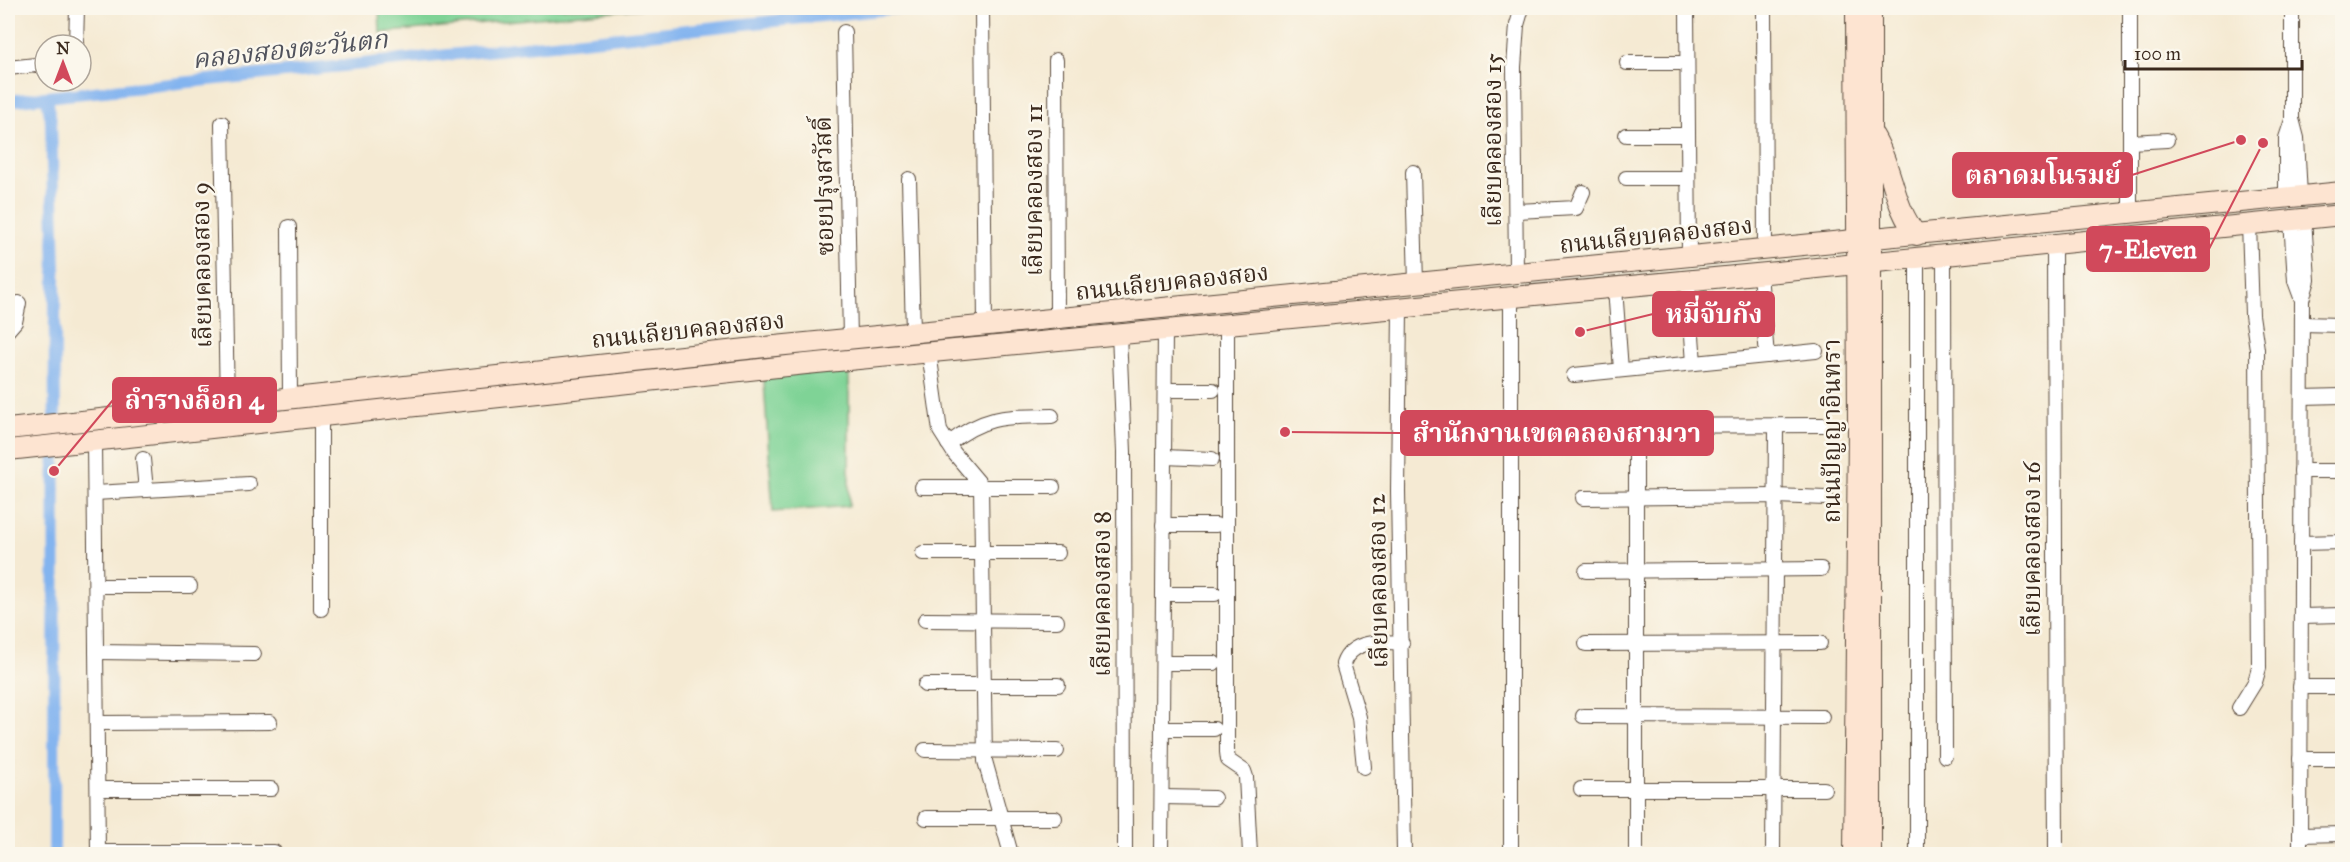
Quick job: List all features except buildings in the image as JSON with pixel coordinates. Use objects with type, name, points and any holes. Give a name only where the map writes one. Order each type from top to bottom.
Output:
[{"type":"main road","name":"ถนนปัญญาอินทรา","points":[[1856,8],[1865,241],[1872,855]]},
{"type":"main road","name":"ถนนปัญญาอินทรา","points":[[1865,241],[1872,133],[1871,8]]},
{"type":"main road","points":[[1872,133],[1886,155],[1901,213],[1917,235]]},
{"type":"main road","name":"ถนนเลียบคลองสอง","points":[[8,429],[914,332],[1865,241],[2130,212],[2343,192]]},
{"type":"main road","name":"ถนนเลียบคลองสอง","points":[[8,450],[929,352],[1688,281],[1917,256],[2343,215]]},
{"type":"main road","name":"ถนนปัญญาอินทรา","points":[[1854,855],[1865,262]]},
{"type":"main road","points":[[1477,278],[1479,300]]},
{"type":"street","points":[[76,33],[77,8]]},
{"type":"street","name":"เลียบคลองสอง 15","points":[[1516,274],[1514,67],[1517,25],[1522,8]]},
{"type":"street","points":[[1687,8],[1689,257]]},
{"type":"street","points":[[1764,8],[1765,249]]},
{"type":"street","points":[[2130,8],[2130,212]]},
{"type":"street","points":[[2292,8],[2292,120],[2286,138],[2293,197]]},
{"type":"street","points":[[982,10],[985,326]]},
{"type":"street","name":"ซอยปรุงสวัสดิ์","points":[[844,32],[850,339]]},
{"type":"street","name":"เลียบคลองสอง 11","points":[[1056,60],[1057,319]]},
{"type":"street","points":[[1627,63],[1687,63]]},
{"type":"street","points":[[8,68],[33,65]]},
{"type":"street","name":"เลียบคลองสอง 9","points":[[222,123],[227,406]]},
{"type":"street","points":[[1626,135],[1687,135]]},
{"type":"street","points":[[2130,142],[2167,140]]},
{"type":"street","points":[[1413,172],[1416,284]]},
{"type":"street","points":[[1626,178],[1688,178]]},
{"type":"street","points":[[909,179],[914,332]]},
{"type":"street","points":[[1516,211],[1576,208],[1583,192]]},
{"type":"street","points":[[2297,219],[2308,280],[2302,300],[2300,855]]},
{"type":"street","points":[[2239,708],[2255,682],[2259,668],[2257,349],[2252,315],[2249,224]]},
{"type":"street","points":[[289,227],[290,399]]},
{"type":"street","name":"เลียบคลองสอง 16","points":[[2054,243],[2056,855]]},
{"type":"street","points":[[1944,254],[1945,756]]},
{"type":"street","points":[[1917,256],[1917,855]]},
{"type":"street","points":[[1760,274],[1767,356]]},
{"type":"street","points":[[1688,281],[1694,363]]},
{"type":"street","points":[[1615,288],[1621,370]]},
{"type":"street","points":[[1511,297],[1511,855]]},
{"type":"street","points":[[8,330],[15,322],[19,303]]},
{"type":"street","name":"เลียบคลองสอง 12","points":[[1400,308],[1398,491],[1404,855]]},
{"type":"street","points":[[1227,324],[1227,752],[1228,760],[1244,771],[1246,777],[1251,855]]},
{"type":"street","points":[[2302,324],[2340,325]]},
{"type":"street","points":[[1161,855],[1165,330]]},
{"type":"street","name":"เลียบคลองสอง 8","points":[[1119,334],[1124,452],[1125,855]]},
{"type":"street","points":[[1574,375],[1816,351]]},
{"type":"street","points":[[929,352],[940,430],[948,444],[981,485],[985,760],[1011,855]]},
{"type":"street","points":[[1165,390],[1213,390]]},
{"type":"street","points":[[2302,397],[2342,396]]},
{"type":"street","points":[[321,416],[321,609]]},
{"type":"street","points":[[948,444],[979,423],[995,418],[1052,416]]},
{"type":"street","points":[[1585,426],[1823,425]]},
{"type":"street","points":[[1773,855],[1776,426]]},
{"type":"street","points":[[1636,427],[1636,855]]},
{"type":"street","points":[[94,441],[98,853],[274,852]]},
{"type":"street","points":[[1164,457],[1212,459]]},
{"type":"street","points":[[143,459],[146,490]]},
{"type":"street","points":[[2301,471],[2343,471]]},
{"type":"street","points":[[95,493],[249,484]]},
{"type":"street","points":[[922,487],[981,485],[1053,487]]},
{"type":"street","points":[[1583,498],[1776,496],[1826,498]]},
{"type":"street","points":[[1163,525],[1216,525]]},
{"type":"street","points":[[2301,543],[2343,542]]},
{"type":"street","points":[[923,553],[1058,553]]},
{"type":"street","points":[[1586,571],[1821,569]]},
{"type":"street","points":[[96,586],[190,586]]},
{"type":"street","points":[[1163,594],[1215,594]]},
{"type":"street","points":[[2301,615],[2343,615]]},
{"type":"street","points":[[925,620],[1057,621]]},
{"type":"street","points":[[1364,767],[1359,717],[1343,664],[1346,657],[1363,645],[1377,641],[1402,643]]},
{"type":"street","points":[[1586,644],[1820,643]]},
{"type":"street","points":[[96,652],[254,654]]},
{"type":"street","points":[[1162,663],[1214,663]]},
{"type":"street","points":[[925,685],[1058,685]]},
{"type":"street","points":[[2300,687],[2343,687]]},
{"type":"street","points":[[1582,716],[1822,717]]},
{"type":"street","points":[[97,723],[270,722]]},
{"type":"street","points":[[1162,729],[1214,729]]},
{"type":"street","points":[[925,750],[1057,751]]},
{"type":"street","points":[[2300,759],[2343,759]]},
{"type":"street","points":[[98,789],[272,789]]},
{"type":"street","points":[[1581,789],[1824,789]]},
{"type":"street","points":[[1162,797],[1214,798]]},
{"type":"street","points":[[926,818],[1055,818]]},
{"type":"street","points":[[2300,835],[2343,834]]},
{"type":"green space","points":[[379,8],[644,8],[380,33]]},
{"type":"green space","points":[[849,360],[849,506],[773,512],[763,369]]},
{"type":"waterway","name":"คลองสองตะวันตก","points":[[8,101],[898,8]]},
{"type":"waterway","points":[[47,98],[51,121],[55,272],[54,854]]},
{"type":"place","name":"ตลาดมโนรมย์","points":[[2241,140]]},
{"type":"place","name":"7-Eleven","points":[[2263,143]]},
{"type":"place","name":"หมี่จับกัง","points":[[1580,332]]},
{"type":"place","name":"สำนักงานเขตคลองสามวา","points":[[1285,432]]},
{"type":"place","name":"ลำรางล็อก 4","points":[[54,471]]}]
